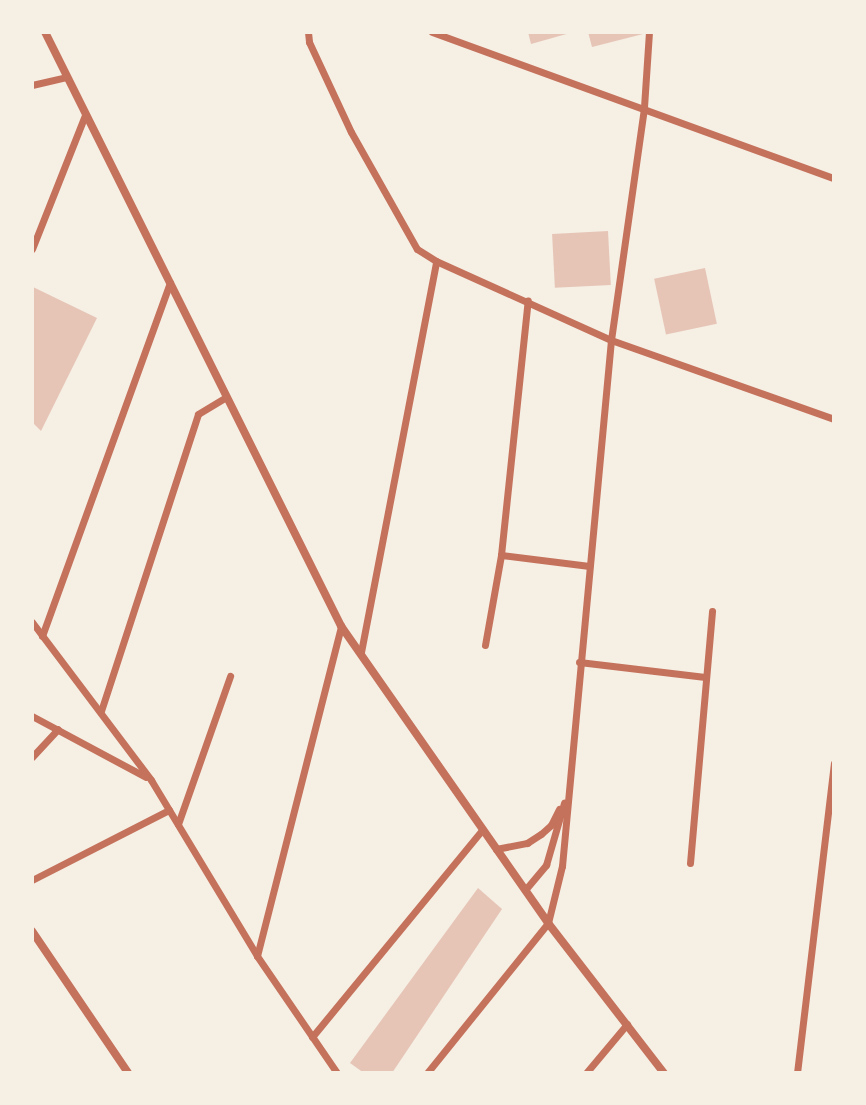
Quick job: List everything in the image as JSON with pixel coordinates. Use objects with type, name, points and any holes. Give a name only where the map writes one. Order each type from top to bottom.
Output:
[{"type":"street","points":[[45,32],[341,626],[548,923],[664,1073]]},
{"type":"street","points":[[308,32],[309,42],[351,132],[417,249],[436,261],[611,340],[834,419]]},
{"type":"street","points":[[432,32],[834,178]]},
{"type":"street","points":[[427,1073],[548,923],[562,866],[611,340],[644,107],[649,32]]},
{"type":"street","points":[[32,85],[66,77]]},
{"type":"street","points":[[32,249],[85,115]]},
{"type":"street","points":[[361,652],[436,261]]},
{"type":"street","points":[[42,636],[170,282]]},
{"type":"street","points":[[485,645],[501,555],[528,300]]},
{"type":"street","points":[[101,711],[198,414],[225,398]]},
{"type":"street","points":[[501,555],[589,566]]},
{"type":"street","points":[[690,863],[712,611]]},
{"type":"street","points":[[32,622],[151,780],[257,956],[337,1073]]},
{"type":"street","points":[[257,956],[341,626]]},
{"type":"street","points":[[579,662],[705,677]]},
{"type":"street","points":[[178,824],[230,676]]},
{"type":"street","points":[[32,716],[151,780]]},
{"type":"street","points":[[32,757],[58,729]]},
{"type":"street","points":[[806,1073],[798,1069],[834,763]]},
{"type":"street","points":[[496,849],[527,843],[541,834],[551,825],[567,793]]},
{"type":"street","points":[[525,890],[546,865],[567,793]]},
{"type":"street","points":[[32,880],[169,810]]},
{"type":"street","points":[[312,1037],[483,829]]},
{"type":"street","points":[[32,931],[128,1073]]},
{"type":"street","points":[[586,1073],[627,1024]]},
{"type":"building","points":[[528,32],[570,32],[570,33],[531,44]]},
{"type":"building","points":[[588,32],[647,32],[647,33],[592,47]]},
{"type":"building","points":[[608,231],[611,285],[555,288],[552,234]]},
{"type":"building","points":[[705,268],[717,324],[666,335],[654,279]]},
{"type":"building","points":[[33,287],[97,318],[41,431],[32,422]]},
{"type":"building","points":[[478,888],[502,909],[392,1073],[364,1073],[350,1063]]}]
